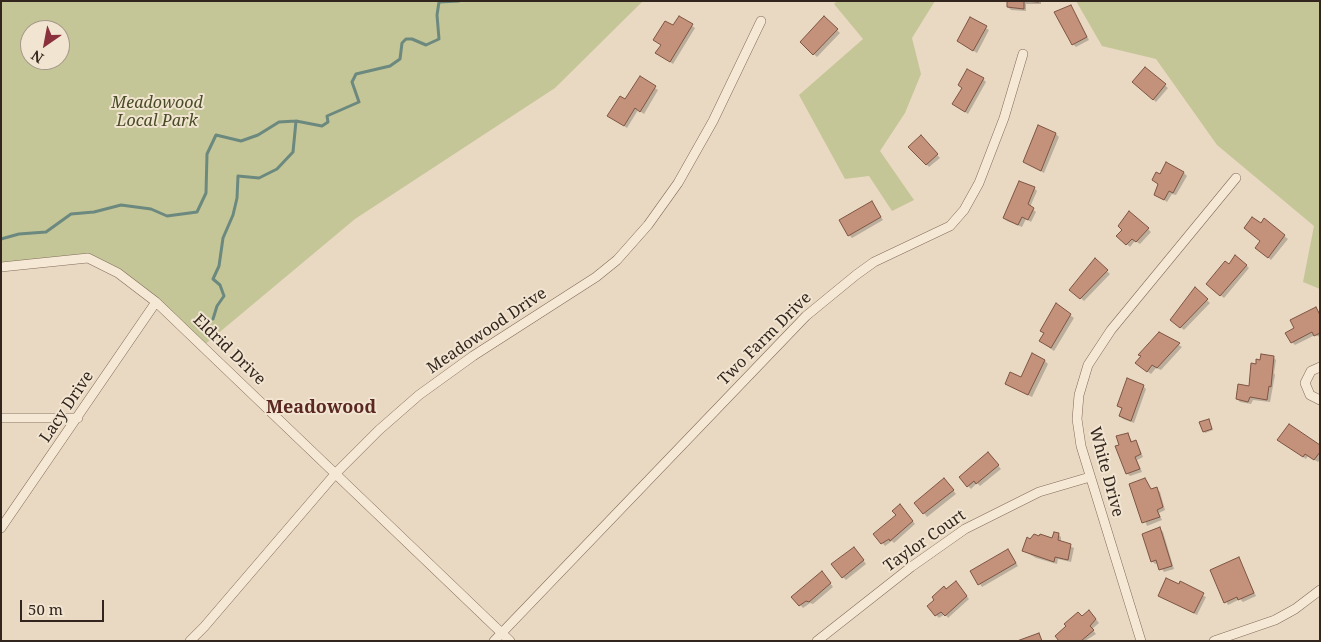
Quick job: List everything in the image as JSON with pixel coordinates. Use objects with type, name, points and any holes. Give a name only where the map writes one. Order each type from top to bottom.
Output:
[{"type":"street","name":"Meadowood Drive","points":[[190,641],[336,473],[379,430],[419,395],[473,356],[596,277],[618,260],[648,225],[678,184],[713,121],[761,21]]},
{"type":"street","name":"Two Farm Drive","points":[[494,641],[806,316],[874,262],[950,226],[979,183],[1004,118],[1023,54]]},
{"type":"street","name":"White Drive","points":[[1141,641],[1081,446],[1077,419],[1079,396],[1088,365],[1111,330],[1236,178]]},
{"type":"street","name":"Eldrid Drive","points":[[1,268],[88,258],[118,273],[156,302],[510,641]]},
{"type":"street","name":"Lacy Drive","points":[[1,528],[156,302]]},
{"type":"street","points":[[1320,367],[1311,371],[1306,383],[1310,395],[1320,400]]},
{"type":"street","points":[[1,418],[78,418]]},
{"type":"street","name":"Taylor Court","points":[[816,641],[911,567],[964,529],[1039,492],[1090,476]]},
{"type":"street","points":[[1214,641],[1275,620],[1295,609],[1320,590]]},
{"type":"green space","name":"Meadowood Local Park","points":[[1,1],[643,1],[555,88],[355,219],[203,346],[156,302],[88,258],[1,267]]},
{"type":"green space","points":[[837,1],[935,1],[912,38],[921,74],[905,113],[880,151],[914,200],[892,211],[869,176],[845,179],[799,95],[863,39],[834,4]]},
{"type":"green space","points":[[1076,1],[1320,1],[1320,289],[1303,282],[1314,226],[1217,145],[1156,59],[1102,46]]},
{"type":"building","points":[[1007,1],[1024,1],[1024,9],[1007,7]]},
{"type":"building","points":[[1071,5],[1087,37],[1072,45],[1054,12]]},
{"type":"building","points":[[679,16],[693,24],[670,62],[655,53],[661,45],[653,40],[665,21],[673,25]]},
{"type":"building","points":[[824,16],[838,29],[813,55],[800,42]]},
{"type":"building","points":[[970,17],[987,26],[973,51],[957,41]]},
{"type":"building","points":[[1145,67],[1166,84],[1153,100],[1132,82]]},
{"type":"building","points":[[967,69],[984,78],[965,112],[952,104],[962,88],[958,85]]},
{"type":"building","points":[[640,76],[656,86],[640,112],[635,108],[624,126],[607,116],[620,96],[625,99]]},
{"type":"building","points":[[1038,125],[1056,133],[1041,171],[1023,162]]},
{"type":"building","points":[[921,135],[938,154],[926,165],[908,147]]},
{"type":"building","points":[[1166,162],[1184,172],[1173,193],[1169,191],[1164,200],[1154,195],[1158,184],[1152,180],[1156,172],[1160,174]]},
{"type":"building","points":[[1019,181],[1035,187],[1028,204],[1034,208],[1028,220],[1022,217],[1018,225],[1003,218]]},
{"type":"building","points":[[872,201],[881,217],[848,236],[839,220]]},
{"type":"building","points":[[1129,211],[1149,228],[1136,242],[1132,239],[1126,245],[1116,236],[1122,230],[1118,226]]},
{"type":"building","points":[[1252,217],[1261,223],[1264,218],[1285,235],[1268,258],[1255,248],[1260,241],[1244,228]]},
{"type":"building","points":[[1235,255],[1247,265],[1220,296],[1206,284],[1225,261],[1229,264]]},
{"type":"building","points":[[1095,258],[1108,270],[1080,299],[1069,290]]},
{"type":"building","points":[[1195,287],[1208,299],[1180,328],[1170,320]]},
{"type":"building","points":[[1056,303],[1071,314],[1051,348],[1039,341],[1044,333],[1040,331]]},
{"type":"building","points":[[1316,307],[1320,315],[1320,333],[1314,336],[1312,332],[1291,343],[1285,333],[1294,328],[1290,320]]},
{"type":"building","points":[[1159,332],[1180,343],[1157,368],[1152,365],[1147,372],[1135,363],[1141,356],[1138,355]]},
{"type":"building","points":[[1032,353],[1045,360],[1028,395],[1005,384],[1010,372],[1021,377]]},
{"type":"building","points":[[1261,354],[1274,356],[1271,387],[1269,386],[1267,400],[1250,397],[1248,402],[1236,399],[1238,384],[1249,386],[1251,363],[1256,364],[1256,359],[1260,360]]},
{"type":"building","points":[[1127,378],[1144,385],[1131,421],[1119,416],[1122,408],[1117,406]]},
{"type":"building","points":[[1209,419],[1212,429],[1203,432],[1199,422]]},
{"type":"building","points":[[1289,424],[1320,445],[1320,452],[1314,460],[1305,454],[1303,457],[1277,440]]},
{"type":"building","points":[[1128,433],[1131,442],[1136,440],[1141,454],[1135,457],[1140,469],[1126,474],[1115,446],[1119,445],[1116,436]]},
{"type":"building","points":[[988,452],[999,465],[976,484],[974,481],[967,487],[959,477]]},
{"type":"building","points":[[944,478],[954,490],[923,514],[914,503]]},
{"type":"building","points":[[1145,478],[1151,489],[1157,487],[1163,507],[1157,510],[1160,517],[1142,523],[1129,484]]},
{"type":"building","points":[[900,504],[913,521],[890,541],[889,539],[881,544],[873,534],[896,515],[892,511]]},
{"type":"building","points":[[1160,527],[1172,566],[1159,570],[1156,560],[1151,562],[1142,534]]},
{"type":"building","points":[[1054,532],[1059,533],[1058,540],[1071,544],[1068,560],[1055,557],[1054,562],[1022,551],[1027,537],[1030,539],[1034,534],[1039,536],[1040,534],[1052,538]]},
{"type":"building","points":[[854,547],[864,560],[842,578],[831,564]]},
{"type":"building","points":[[1008,549],[1016,563],[978,585],[970,571]]},
{"type":"building","points":[[1239,557],[1254,593],[1238,600],[1237,597],[1224,603],[1210,570]]},
{"type":"building","points":[[822,571],[831,583],[809,602],[806,601],[799,606],[791,597]]},
{"type":"building","points":[[1166,578],[1179,584],[1180,581],[1204,593],[1194,613],[1158,596]]},
{"type":"building","points":[[956,581],[967,596],[945,616],[941,612],[935,616],[927,606],[934,600],[932,597],[944,586],[946,589]]},
{"type":"building","points":[[1089,610],[1096,619],[1090,626],[1094,630],[1081,641],[1059,641],[1055,636],[1066,626],[1064,624],[1078,612],[1082,616]]},
{"type":"building","points":[[1039,633],[1042,641],[1017,641]]},
{"type":"waterway","points":[[1,239],[19,234],[46,232],[71,214],[94,212],[121,205],[151,209],[167,216],[197,212],[206,193],[207,154],[216,135],[241,141],[258,135],[279,122],[296,121],[322,126],[328,122],[327,116],[359,102],[352,82],[356,74],[390,66],[400,59],[402,43],[406,39],[412,39],[426,45],[439,39],[437,15],[439,2],[459,1]]},
{"type":"waterway","points":[[213,319],[217,306],[224,296],[220,285],[213,279],[219,266],[223,238],[233,215],[237,198],[238,176],[259,178],[277,169],[293,152],[296,121]]},
{"type":"district","name":"Meadowood","points":[[321,408]]}]
